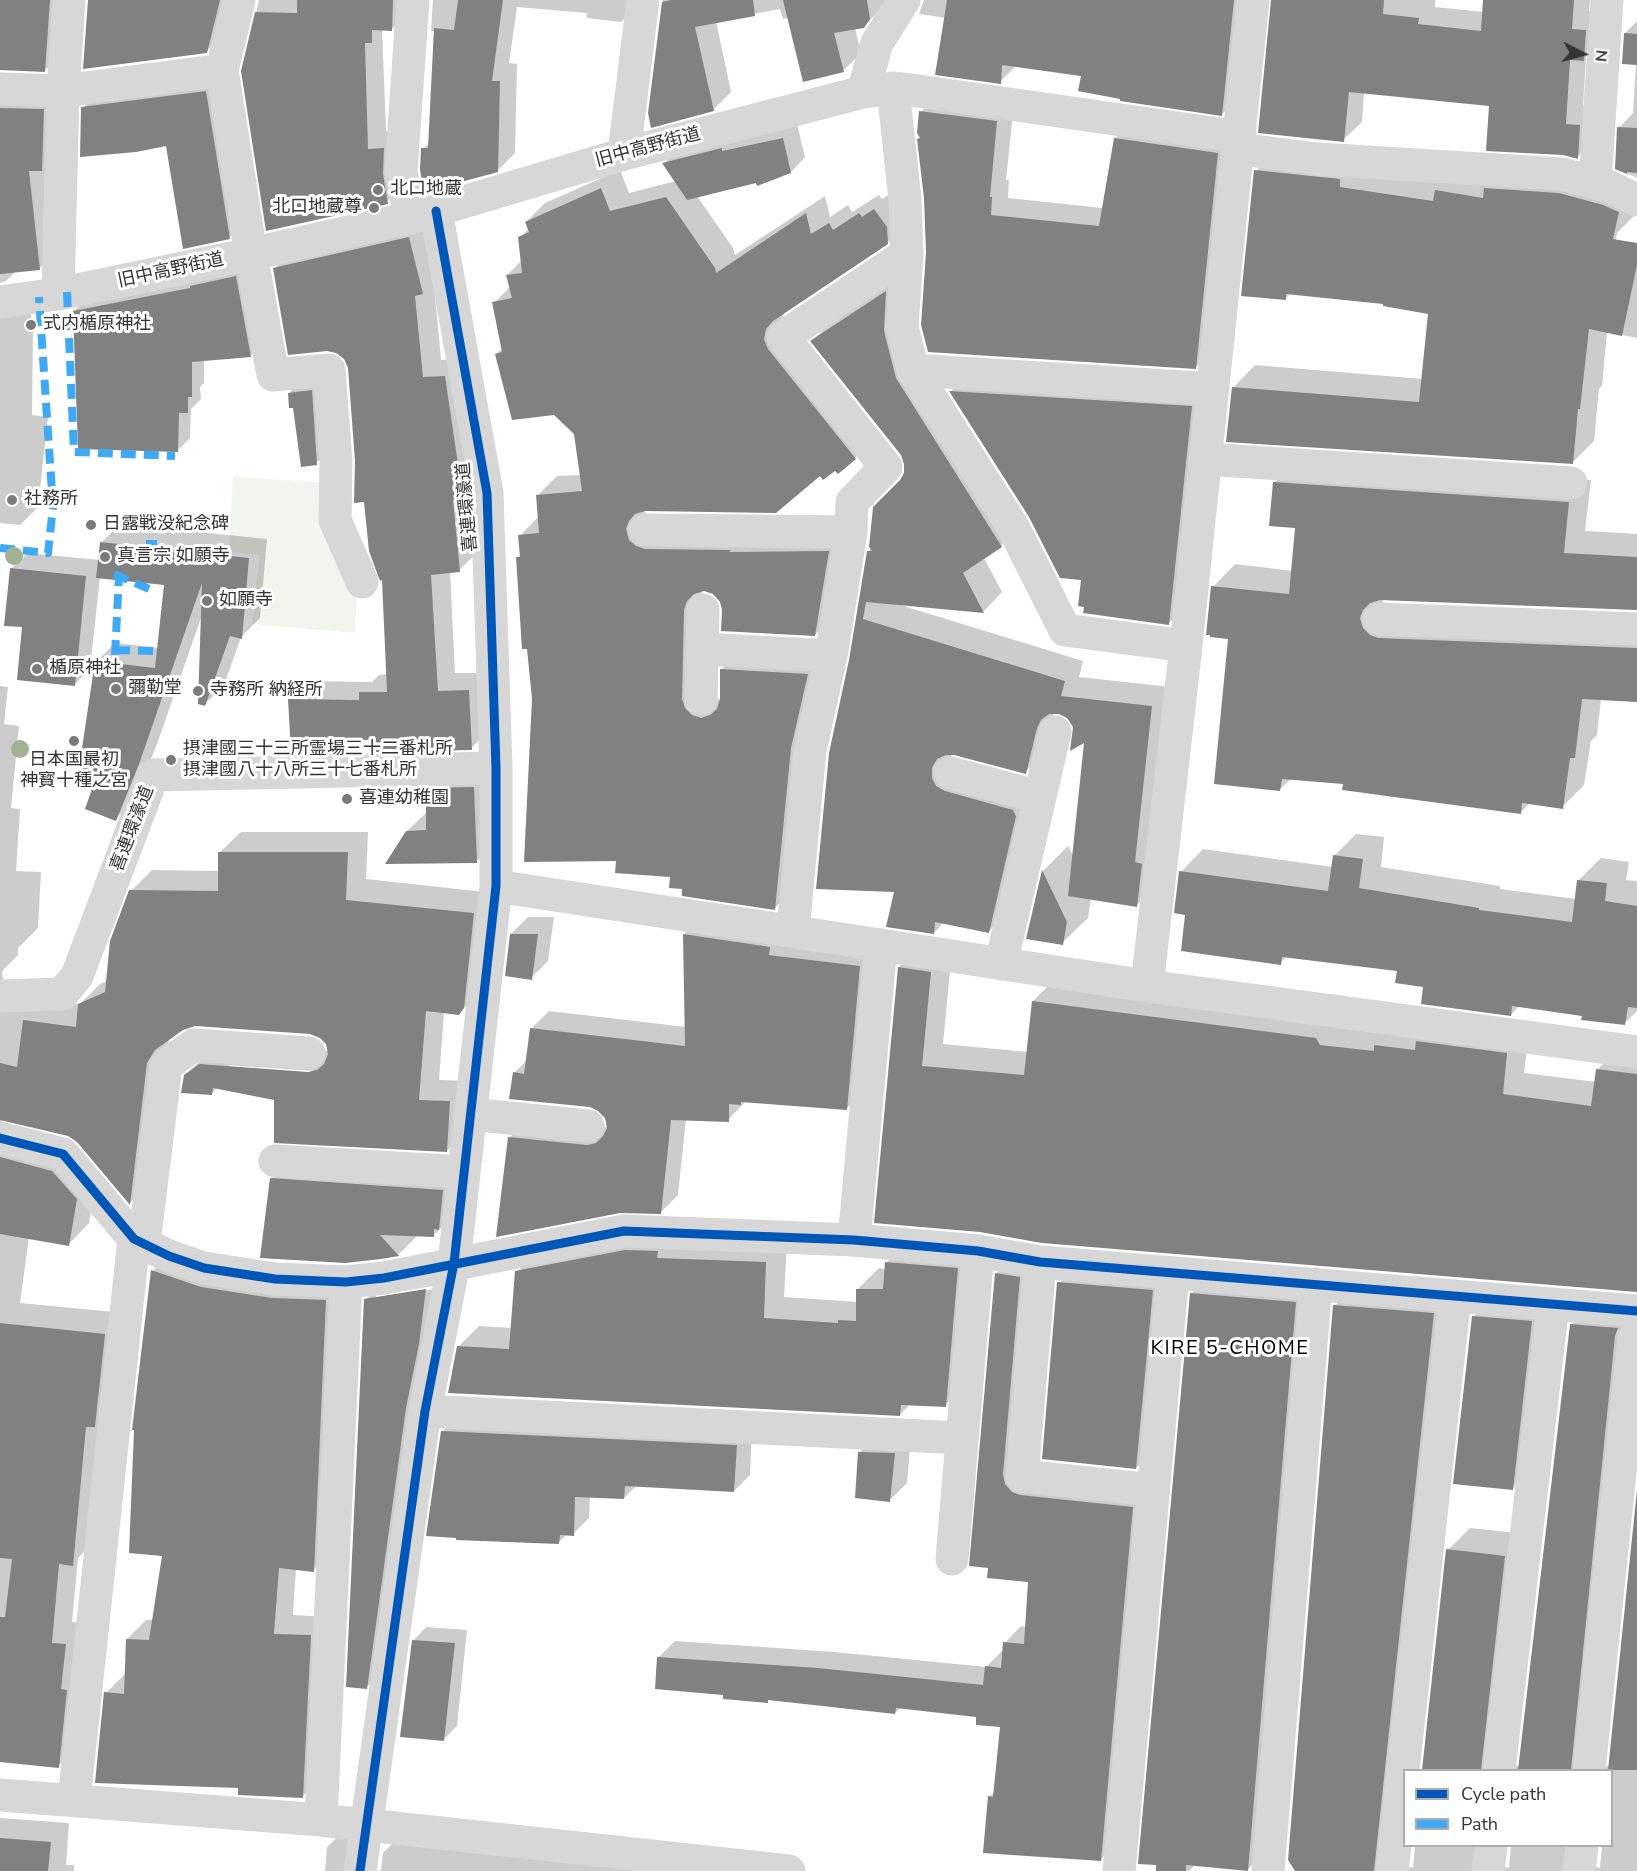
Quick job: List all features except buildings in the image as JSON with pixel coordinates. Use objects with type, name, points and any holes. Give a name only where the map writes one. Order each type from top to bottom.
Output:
[{"type":"street","points":[[58,294],[63,90],[69,0]]},
{"type":"street","points":[[239,0],[222,70],[273,375],[329,370],[336,462],[336,520],[362,582]]},
{"type":"street","name":"喜連環濠道","points":[[0,996],[62,994],[78,976],[153,775],[496,768],[488,493],[423,214],[401,171],[413,0]]},
{"type":"street","points":[[624,154],[643,0]]},
{"type":"street","points":[[904,0],[877,44],[878,90],[905,200],[907,254],[902,327],[913,370],[1013,527],[1065,630],[1186,646]]},
{"type":"street","points":[[1147,986],[1186,646],[1253,0]]},
{"type":"street","points":[[1595,183],[1607,0]]},
{"type":"street","points":[[0,89],[63,90],[222,70]]},
{"type":"street","name":"旧中高野街道","points":[[0,302],[58,294],[251,254],[423,214],[624,154],[878,90],[918,90],[1239,143],[1318,159],[1562,174],[1610,187],[1637,200]]},
{"type":"street","points":[[793,931],[810,750],[831,656],[851,532],[852,502],[886,467],[783,337],[907,254]]},
{"type":"street","points":[[913,370],[1213,389]]},
{"type":"street","points":[[1205,459],[1570,483]]},
{"type":"street","points":[[645,530],[851,532]]},
{"type":"street","points":[[701,699],[703,610]]},
{"type":"street","points":[[1379,619],[1637,629]]},
{"type":"street","points":[[702,649],[831,656]]},
{"type":"street","points":[[1001,964],[1055,732]]},
{"type":"street","points":[[360,1871],[425,1411],[453,1263],[496,886],[496,768]]},
{"type":"street","points":[[950,773],[1039,797]]},
{"type":"street","points":[[496,886],[1147,986],[1637,1052]]},
{"type":"street","points":[[854,1240],[881,945]]},
{"type":"street","points":[[74,1800],[139,1241],[166,1065],[194,1045],[309,1053]]},
{"type":"street","points":[[471,1114],[588,1126]]},
{"type":"street","points":[[0,1138],[63,1154],[139,1241],[169,1256],[204,1268],[275,1279],[346,1282],[384,1278],[624,1231],[854,1240],[978,1251],[1040,1262],[1637,1311]]},
{"type":"street","points":[[275,1161],[464,1172]]},
{"type":"street","points":[[952,1559],[978,1251]]},
{"type":"street","points":[[1040,1262],[1022,1476],[1154,1490]]},
{"type":"street","points":[[1119,1871],[1173,1273]]},
{"type":"street","points":[[321,1820],[346,1282]]},
{"type":"street","points":[[1268,1871],[1316,1284]]},
{"type":"street","points":[[1403,1769],[1455,1296]]},
{"type":"street","points":[[1499,1769],[1553,1304]]},
{"type":"street","points":[[1589,1769],[1634,1338],[1637,1336]]},
{"type":"street","points":[[425,1411],[961,1438]]},
{"type":"street","points":[[1392,1871],[1403,1771]]},
{"type":"street","points":[[0,1795],[321,1820],[789,1871]]},
{"type":"street","points":[[1488,1871],[1491,1847]]},
{"type":"street","points":[[1579,1871],[1582,1847]]},
{"type":"shaded area","points":[[233,477],[329,483],[357,590],[355,633],[252,624],[260,555],[229,552]]},
{"type":"marked path","points":[[67,292],[74,452],[175,456]]},
{"type":"marked path","points":[[0,548],[48,553],[53,507],[39,297]]},
{"type":"marked path","points":[[146,544],[157,544]]},
{"type":"marked path","points":[[114,574],[154,591]]},
{"type":"marked path","points":[[115,655],[119,576]]},
{"type":"marked path","points":[[115,650],[158,651]]},
{"type":"marked path","points":[[190,749],[239,748]]},
{"type":"cycle path","points":[[360,1871],[425,1411],[454,1263],[496,886],[496,768],[487,493],[436,211]]},
{"type":"cycle path","points":[[0,1138],[63,1154],[134,1239],[169,1256],[204,1268],[275,1279],[346,1282],[384,1278],[624,1231],[854,1240],[978,1251],[1040,1262],[1637,1311]]},
{"type":"place","name":"北口地蔵","points":[[378,190]]},
{"type":"place","name":"北口地蔵尊","points":[[374,208]]},
{"type":"place","name":"式内楯原神社","points":[[31,325]]},
{"type":"place","name":"社務所","points":[[12,500]]},
{"type":"place","name":"日露戦没紀念碑","points":[[91,525]]},
{"type":"place","name":"真言宗 如願寺","points":[[105,557]]},
{"type":"place","name":"如願寺","points":[[207,601]]},
{"type":"place","name":"楯原神社","points":[[37,669]]},
{"type":"place","name":"彌勒堂","points":[[116,689]]},
{"type":"place","name":"寺務所 納経所","points":[[198,691]]},
{"type":"place","name":"日本国最初 神寳十種之宮","points":[[74,741]]},
{"type":"place","name":"摂津國三十三所霊場三十二番札所 摂津國八十八所三十七番札所","points":[[171,760]]},
{"type":"place","name":"喜連幼稚園","points":[[347,799]]},
{"type":"district","name":"KIRE 5-CHOME","points":[[1230,1349]]}]
